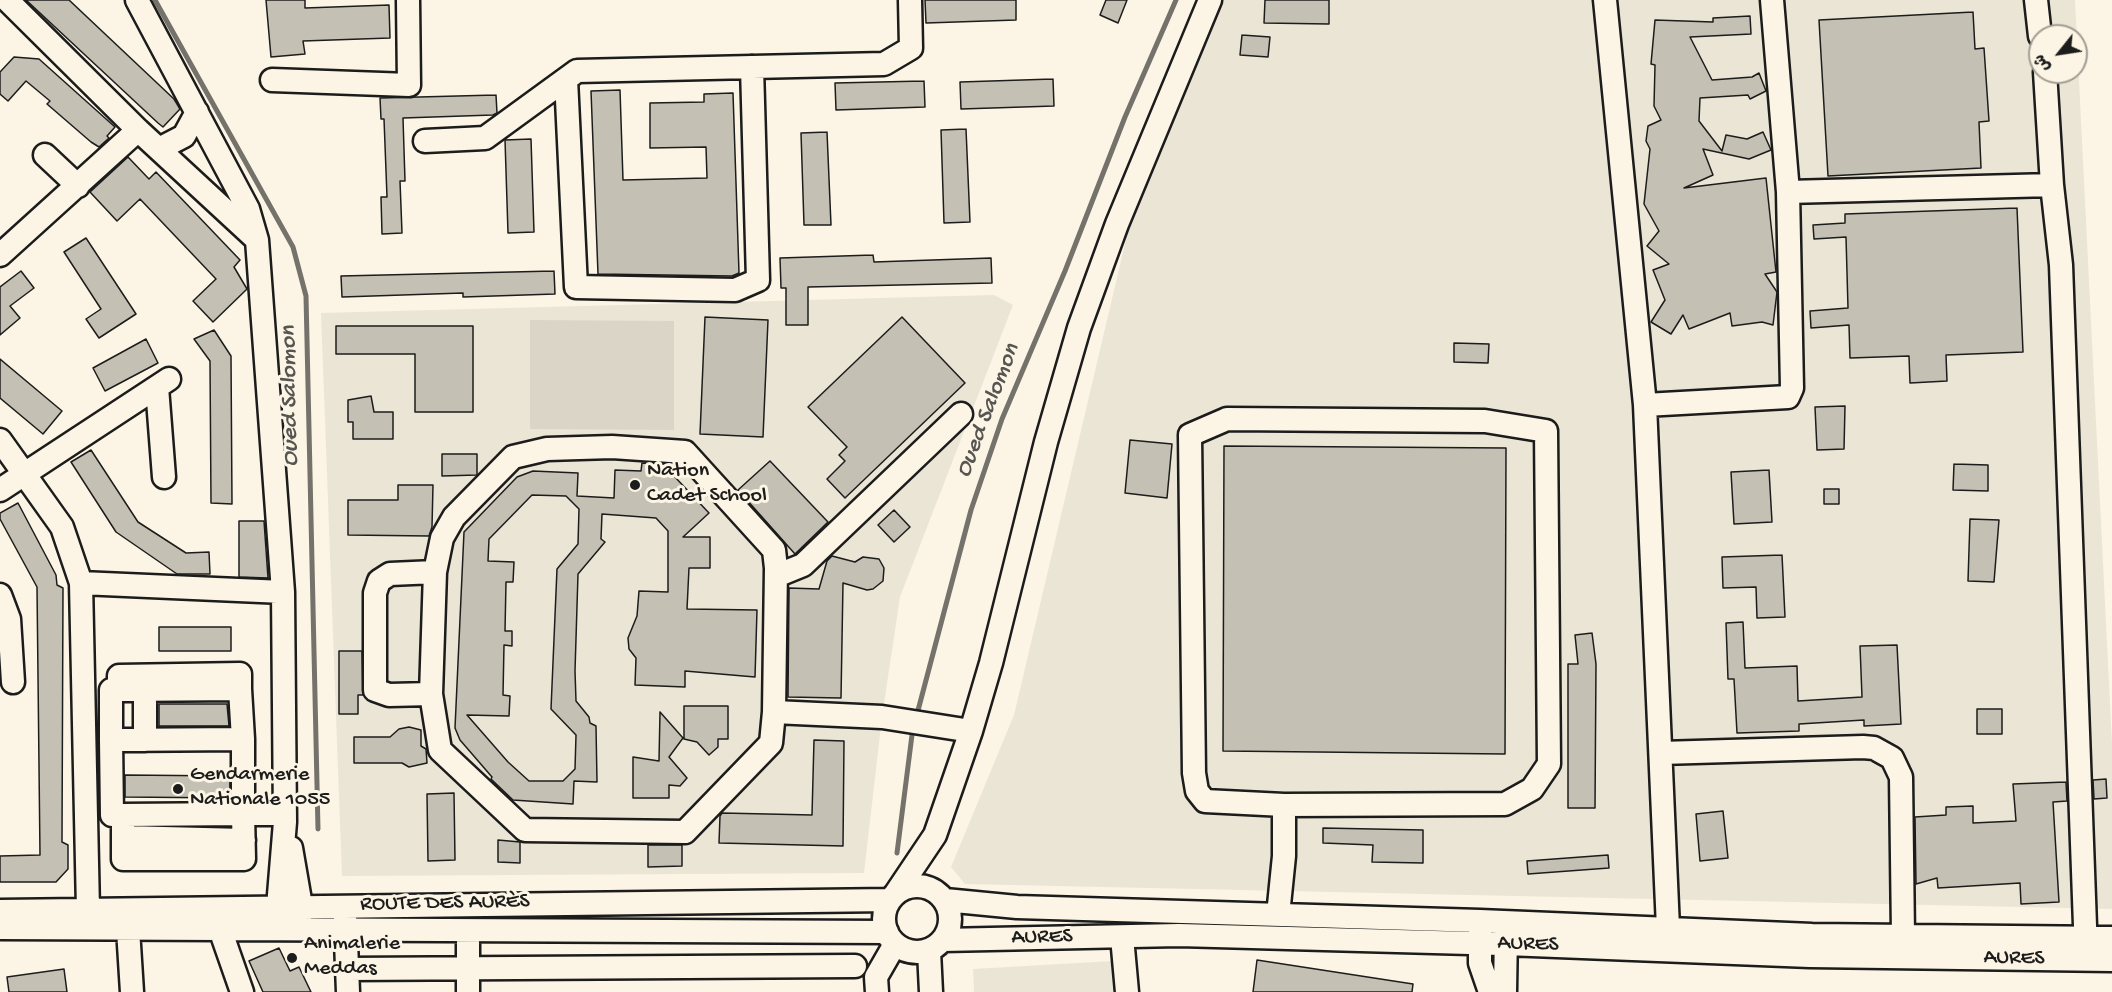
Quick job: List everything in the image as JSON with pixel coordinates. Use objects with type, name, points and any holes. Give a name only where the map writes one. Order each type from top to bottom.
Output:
[{"type":"street","points":[[7,0],[138,130],[257,240]]},
{"type":"street","points":[[272,81],[409,85],[408,0]]},
{"type":"street","points":[[425,141],[485,138],[577,71],[884,64],[911,48],[910,0]]},
{"type":"street","points":[[936,946],[911,952],[891,938],[884,921],[893,896],[935,836],[971,731],[1046,442],[1079,328],[1117,224],[1210,0]]},
{"type":"street","points":[[1605,0],[1646,405],[1668,928]]},
{"type":"street","points":[[1646,405],[1788,397],[1792,388],[1788,192],[1772,0]]},
{"type":"street","points":[[2036,0],[2039,24]]},
{"type":"street","points":[[127,2],[197,112],[248,209],[257,240],[283,592],[285,814],[290,917]]},
{"type":"street","points":[[566,79],[576,287],[735,290],[758,280],[752,67]]},
{"type":"street","points":[[2046,84],[2052,185],[2061,266],[2088,938],[2086,960]]},
{"type":"street","points":[[159,149],[184,136],[197,112]]},
{"type":"street","points":[[0,255],[138,130]]},
{"type":"street","points":[[45,155],[78,186]]},
{"type":"street","points":[[1788,192],[2052,185]]},
{"type":"street","points":[[0,490],[24,472],[163,383],[164,477]]},
{"type":"street","points":[[776,576],[803,565],[961,414]]},
{"type":"street","points":[[1227,419],[1485,421],[1546,431],[1549,764],[1544,772],[1532,789],[1505,804],[1284,805],[1205,801],[1197,791],[1194,773],[1190,435],[1227,419]]},
{"type":"street","points":[[0,440],[62,527],[81,583],[88,910]]},
{"type":"street","points":[[612,447],[685,452],[774,550],[776,576],[774,712],[771,743],[685,832],[525,830],[440,750],[431,694],[435,572],[442,538],[454,517],[513,457],[547,449],[612,447]]},
{"type":"street","points":[[431,694],[389,695],[375,690],[375,593],[380,581],[390,574],[435,572]]},
{"type":"street","points":[[81,583],[283,592]]},
{"type":"street","points":[[0,595],[9,619],[13,682]]},
{"type":"street","points":[[119,690],[119,676],[240,674],[244,840],[123,837],[123,815]]},
{"type":"street","points":[[240,689],[111,690],[112,815],[285,814]]},
{"type":"street","points":[[145,690],[145,740]]},
{"type":"street","points":[[774,712],[893,718],[971,731]]},
{"type":"street","points":[[112,747],[145,740],[243,746]]},
{"type":"street","points":[[112,747],[243,746]]},
{"type":"street","points":[[1661,753],[1863,747],[1883,752],[1892,758],[1901,777],[1903,936]]},
{"type":"street","points":[[1278,915],[1284,856],[1284,805]]},
{"type":"street","points":[[931,992],[936,946],[951,920],[942,897],[935,864],[935,836]]},
{"type":"street","points":[[893,896],[913,885],[922,885],[942,897]]},
{"type":"street","name":"ROUTE DES AURÈS","points":[[0,928],[220,929],[345,905],[893,896]]},
{"type":"street","name":"AURES","points":[[942,897],[992,906],[1480,921],[1506,933],[1810,956],[2112,960]]},
{"type":"street","points":[[345,905],[348,992]]},
{"type":"street","name":"ROUTE DES AURÈS","points":[[0,911],[88,910],[290,917],[345,930],[891,938]]},
{"type":"street","points":[[1480,921],[1480,963],[1490,992]]},
{"type":"street","name":"AURES","points":[[936,946],[1179,935],[1480,944],[1506,933],[1668,928],[1903,936],[2112,938]]},
{"type":"street","points":[[128,929],[132,992]]},
{"type":"street","points":[[220,929],[242,992]]},
{"type":"street","points":[[468,931],[468,992]]},
{"type":"street","points":[[1505,992],[1506,933]]},
{"type":"street","points":[[1122,937],[1127,992]]},
{"type":"street","points":[[876,992],[876,977],[891,938]]},
{"type":"street","points":[[347,969],[855,966]]},
{"type":"shaded area","points":[[1223,0],[2075,0],[2076,24],[2028,24],[2028,84],[2079,84],[2112,744],[2112,909],[965,884],[951,867],[1014,715],[1136,197]]},
{"type":"shaded area","name":"Nation Cadet School","points":[[994,295],[1013,305],[900,597],[882,717],[864,873],[342,876],[321,313]]},
{"type":"shaded area","points":[[530,320],[674,321],[674,430],[530,429]]},
{"type":"shaded area","points":[[1113,961],[1115,992],[974,992],[973,969]]},
{"type":"building","points":[[26,0],[69,0],[174,99],[180,109],[163,127]]},
{"type":"building","points":[[266,0],[305,0],[305,8],[389,5],[390,38],[303,41],[305,54],[271,57]]},
{"type":"building","points":[[925,0],[1016,0],[1016,20],[926,23]]},
{"type":"building","points":[[1106,0],[1127,0],[1118,23],[1100,15]]},
{"type":"building","points":[[1265,0],[1329,0],[1329,24],[1264,23]]},
{"type":"building","points":[[1973,12],[1975,49],[1984,48],[1989,121],[1979,122],[1981,168],[1828,176],[1819,20]]},
{"type":"building","points":[[1750,16],[1751,34],[1690,37],[1712,80],[1752,77],[1759,73],[1766,91],[1750,99],[1748,95],[1700,98],[1699,121],[1722,151],[1726,135],[1747,139],[1763,132],[1771,150],[1749,159],[1703,149],[1713,175],[1684,188],[1766,178],[1776,272],[1765,274],[1777,292],[1773,325],[1762,322],[1732,326],[1730,313],[1689,329],[1683,315],[1671,334],[1651,322],[1665,300],[1653,270],[1669,264],[1647,246],[1659,231],[1644,204],[1650,149],[1646,141],[1648,126],[1661,120],[1654,106],[1655,65],[1651,64],[1655,20],[1713,22],[1713,18]]},
{"type":"building","points":[[1242,35],[1270,37],[1268,57],[1240,55]]},
{"type":"building","points":[[14,57],[39,59],[115,127],[107,136],[109,138],[99,147],[91,142],[47,104],[50,101],[26,81],[8,101],[0,94],[0,72]]},
{"type":"building","points":[[1053,79],[1054,106],[961,109],[960,82]]},
{"type":"building","points":[[924,81],[925,107],[836,110],[835,83]]},
{"type":"building","points":[[620,90],[623,180],[707,178],[706,147],[650,148],[650,103],[704,102],[704,94],[733,93],[739,273],[732,276],[598,274],[591,91]]},
{"type":"building","points":[[496,95],[497,113],[493,115],[403,118],[405,181],[400,181],[402,233],[382,234],[381,197],[387,197],[384,119],[381,119],[380,98]]},
{"type":"building","points":[[966,129],[970,222],[944,223],[941,130]]},
{"type":"building","points":[[827,132],[831,225],[804,225],[801,133]]},
{"type":"building","points":[[531,139],[534,232],[508,233],[505,140]]},
{"type":"building","points":[[128,157],[149,179],[156,172],[240,260],[234,267],[247,289],[213,322],[193,301],[216,279],[140,199],[117,221],[90,192]]},
{"type":"building","points":[[2017,208],[2023,352],[1946,355],[1947,381],[1910,383],[1909,356],[1850,358],[1849,325],[1811,328],[1810,311],[1848,308],[1846,237],[1814,239],[1813,225],[1845,223],[1845,214]]},
{"type":"building","points":[[86,238],[136,314],[99,338],[86,319],[101,309],[64,252]]},
{"type":"building","points":[[873,255],[874,262],[991,258],[992,283],[808,287],[808,325],[786,325],[786,288],[781,288],[780,258]]},
{"type":"building","points":[[21,271],[34,288],[10,306],[20,318],[0,335],[0,287]]},
{"type":"building","points":[[554,271],[555,294],[463,297],[463,293],[342,297],[341,276]]},
{"type":"building","points":[[705,317],[768,320],[763,437],[700,434]]},
{"type":"building","points":[[902,317],[965,383],[845,498],[827,479],[845,461],[839,455],[847,447],[808,407]]},
{"type":"building","points":[[336,326],[473,326],[473,412],[415,412],[415,354],[336,354]]},
{"type":"building","points":[[214,330],[231,356],[232,504],[211,503],[210,361],[194,339]]},
{"type":"building","points":[[146,339],[158,363],[105,391],[93,368]]},
{"type":"building","points":[[1454,343],[1489,344],[1488,363],[1454,362]]},
{"type":"building","points":[[0,359],[62,411],[43,434],[0,398]]},
{"type":"building","points":[[371,396],[374,412],[393,412],[393,439],[353,439],[353,422],[348,422],[348,400]]},
{"type":"building","points":[[1845,406],[1844,449],[1817,450],[1815,407]]},
{"type":"building","points":[[1130,440],[1172,444],[1167,498],[1125,493]]},
{"type":"building","points":[[1224,446],[1506,448],[1505,754],[1223,751]]},
{"type":"building","points":[[91,450],[138,522],[186,553],[209,552],[210,574],[177,574],[116,532],[71,462]]},
{"type":"building","points":[[442,454],[477,454],[477,475],[442,476]]},
{"type":"building","points":[[770,461],[828,522],[795,554],[738,490]]},
{"type":"building","points":[[642,463],[675,465],[674,476],[709,513],[683,537],[710,537],[710,568],[689,568],[687,609],[757,610],[755,677],[685,671],[685,687],[635,685],[636,658],[629,649],[628,638],[637,616],[639,591],[668,592],[668,531],[656,518],[602,514],[601,539],[605,542],[578,574],[575,671],[576,701],[589,717],[590,723],[596,726],[597,782],[574,781],[573,804],[513,800],[491,779],[492,777],[460,740],[455,728],[464,532],[517,477],[533,471],[578,473],[577,496],[614,498],[615,470],[641,471]],"holes":[[[532,495],[566,496],[579,509],[578,544],[557,569],[551,709],[576,735],[575,769],[563,781],[529,781],[508,762],[467,715],[509,716],[510,696],[503,695],[504,645],[512,646],[512,631],[505,631],[506,582],[513,582],[514,562],[488,561],[489,539]]]},
{"type":"building","points":[[1954,464],[1988,465],[1988,491],[1953,490]]},
{"type":"building","points":[[1769,470],[1772,522],[1734,524],[1731,472]]},
{"type":"building","points":[[398,485],[433,485],[432,527],[429,536],[348,535],[348,500],[398,500]]},
{"type":"building","points":[[1824,489],[1839,489],[1839,504],[1824,504]]},
{"type":"building","points":[[18,503],[56,575],[57,585],[63,588],[62,842],[68,845],[68,869],[56,882],[0,882],[0,856],[40,855],[37,587],[0,519],[0,513]]},
{"type":"building","points":[[894,510],[910,527],[894,542],[878,525]]},
{"type":"building","points":[[1970,519],[1999,520],[1994,582],[1968,581]]},
{"type":"building","points":[[239,521],[264,521],[268,578],[239,577]]},
{"type":"building","points":[[1782,555],[1785,617],[1757,618],[1756,587],[1723,588],[1722,557]]},
{"type":"building","points":[[832,556],[855,562],[863,557],[879,559],[884,568],[883,581],[873,589],[867,590],[843,583],[841,698],[788,697],[789,588],[819,589],[827,561]]},
{"type":"building","points":[[1743,622],[1745,668],[1797,666],[1798,701],[1862,697],[1860,646],[1897,645],[1901,724],[1864,726],[1864,720],[1799,724],[1799,731],[1737,733],[1734,679],[1728,679],[1726,623]]},
{"type":"building","points":[[159,627],[231,627],[231,651],[159,651]]},
{"type":"building","points":[[1592,633],[1596,664],[1595,808],[1568,808],[1568,664],[1578,664],[1575,635]]},
{"type":"building","points":[[339,651],[362,651],[363,695],[358,695],[358,714],[339,714]]},
{"type":"building","points":[[159,704],[227,704],[229,726],[159,726]]},
{"type":"building","points":[[684,706],[728,706],[728,739],[718,739],[718,747],[709,755],[697,742],[684,739]]},
{"type":"building","points":[[1977,709],[2002,709],[2002,734],[1977,734]]},
{"type":"building","points":[[660,712],[683,738],[669,757],[687,778],[680,786],[669,785],[669,798],[633,798],[633,757],[659,761]]},
{"type":"building","points":[[409,727],[421,730],[421,746],[426,749],[427,763],[409,767],[402,763],[354,763],[354,737],[390,737],[399,729]]},
{"type":"building","points":[[814,740],[844,741],[843,846],[719,843],[722,813],[812,815]]},
{"type":"building","points":[[125,775],[230,776],[230,798],[125,797]]},
{"type":"building","points":[[2106,779],[2107,798],[2094,799],[2093,780]]},
{"type":"building","points":[[2066,782],[2067,801],[2053,802],[2059,902],[2021,904],[2020,883],[1938,888],[1937,878],[1916,884],[1915,817],[1946,815],[1946,807],[1973,806],[1973,823],[2016,821],[2013,784]]},
{"type":"building","points":[[454,793],[455,860],[428,861],[427,794]]},
{"type":"building","points":[[1723,811],[1728,858],[1700,861],[1696,814]]},
{"type":"building","points":[[1323,828],[1423,830],[1423,863],[1372,862],[1373,845],[1323,843]]},
{"type":"building","points":[[498,840],[520,842],[520,863],[498,862]]},
{"type":"building","points":[[648,845],[682,845],[682,866],[648,867]]},
{"type":"building","points":[[1608,855],[1609,868],[1528,874],[1527,861]]},
{"type":"building","points":[[279,948],[290,971],[299,967],[311,992],[263,992],[249,961]]},
{"type":"building","points":[[1257,960],[1413,984],[1412,992],[1253,992]]},
{"type":"building","points":[[64,969],[67,992],[9,992],[7,977]]},
{"type":"waterway","name":"Oued Salomon","points":[[155,0],[293,247],[306,296],[318,829]]},
{"type":"waterway","name":"Oued Salomon","points":[[916,718],[971,510],[1002,419],[1065,271],[1125,117],[1176,0]]},
{"type":"waterway","name":"Oued Salomon","points":[[897,853],[913,727]]},
{"type":"place","name":"Nation Cadet School","points":[[635,485]]},
{"type":"place","name":"Gendarmerie Nationale 1055","points":[[178,789]]},
{"type":"place","name":"Animalerie Meddas","points":[[292,958]]}]
